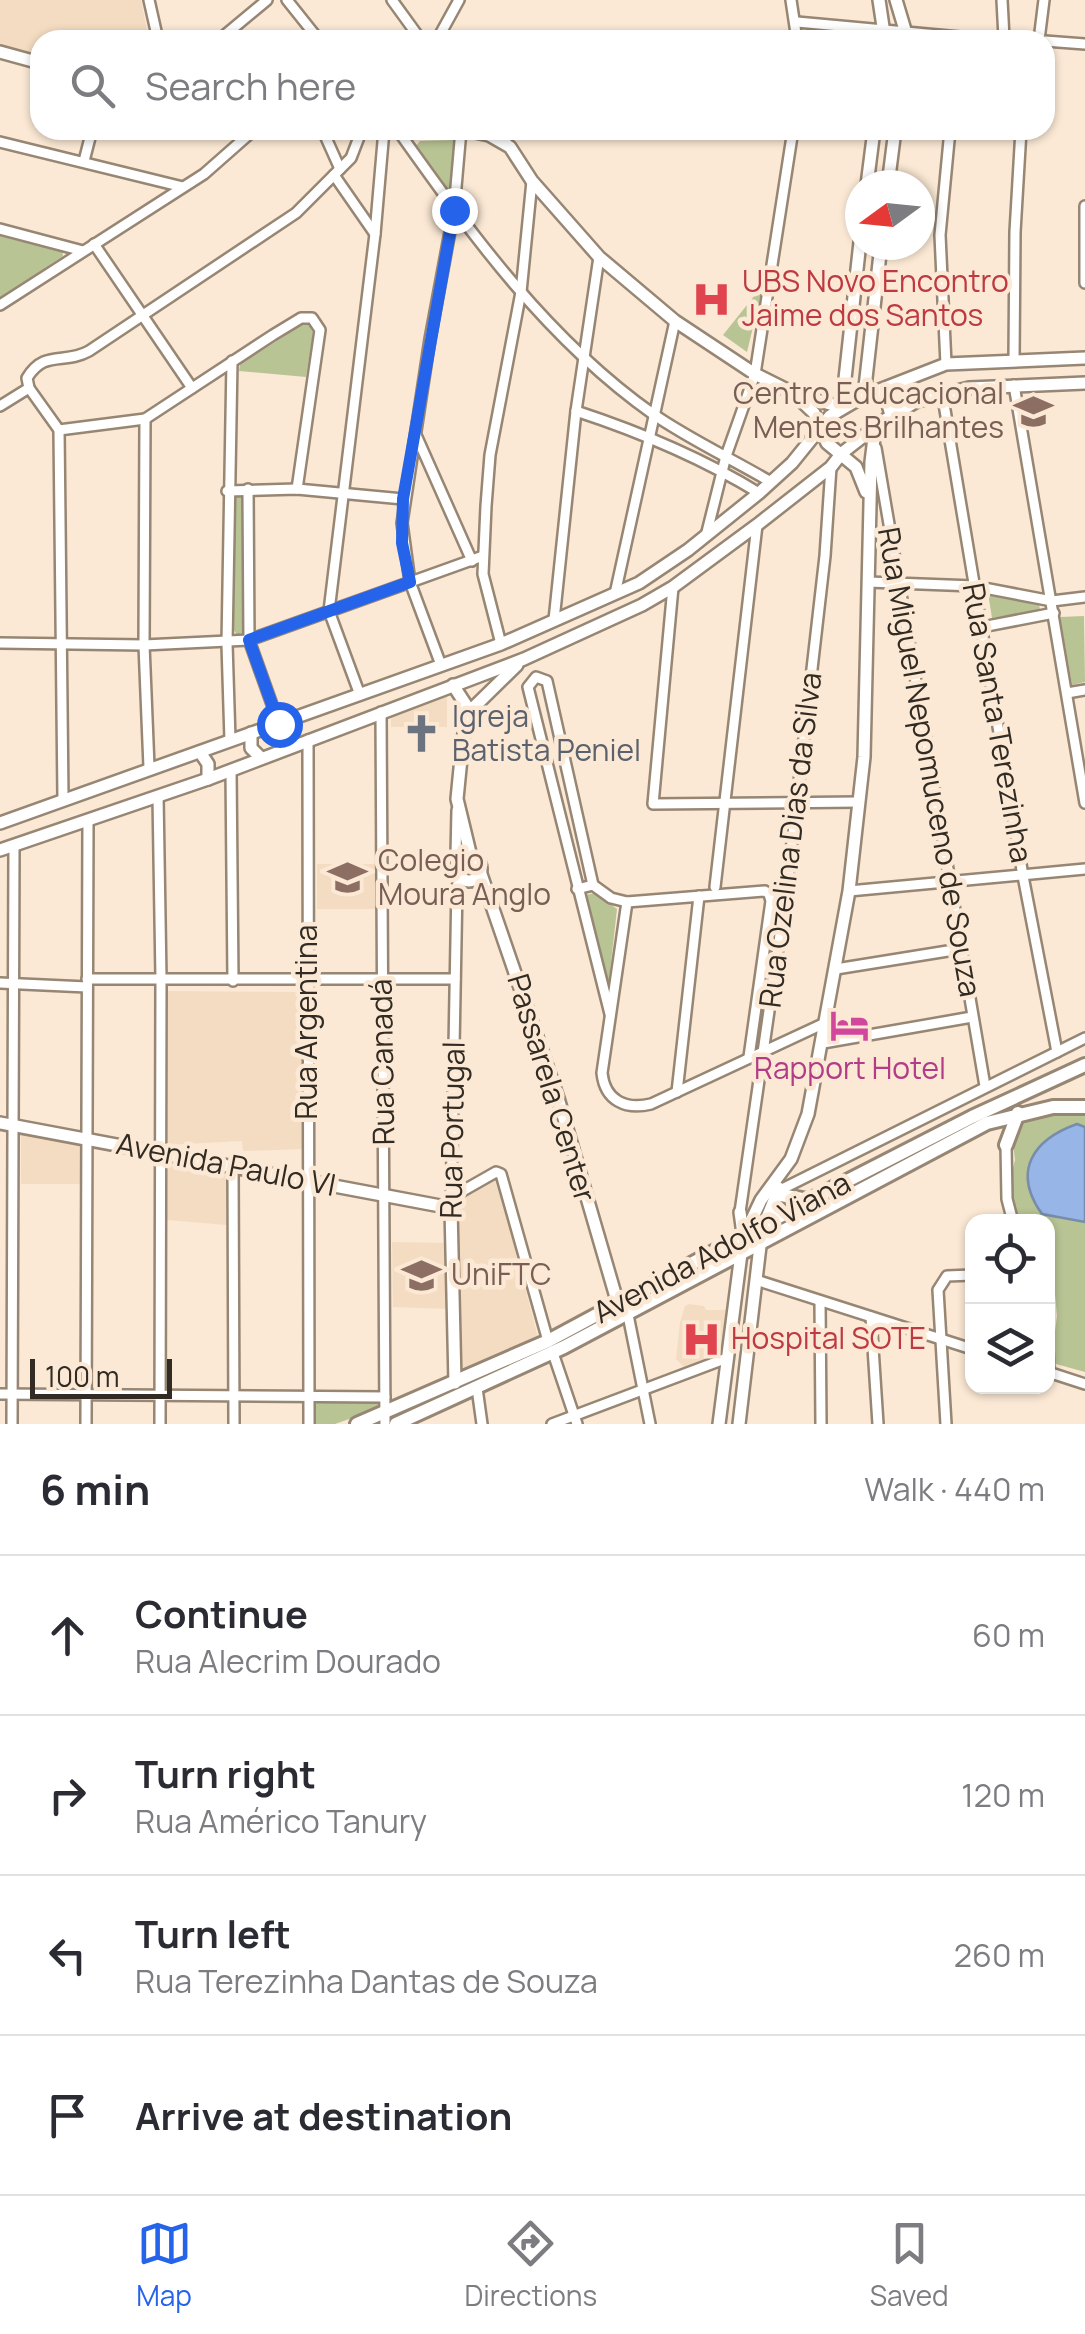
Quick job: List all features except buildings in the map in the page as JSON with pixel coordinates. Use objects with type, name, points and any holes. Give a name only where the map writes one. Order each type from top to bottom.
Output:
[{"type":"main road","name":"Avenida Adolfo Viana","points":[[396,1424],[477,1388],[618,1304],[810,1200],[1085,1065]]},
{"type":"main road","name":"Avenida Adolfo Viana","points":[[357,1424],[385,1419],[455,1382],[628,1315],[987,1123],[1053,1107],[1081,1110]]},
{"type":"main road","points":[[987,1123],[1006,1145],[1018,1114]]},
{"type":"main road","points":[[777,1192],[810,1200]]},
{"type":"street","points":[[148,0],[156,30]]},
{"type":"street","points":[[231,30],[267,0]]},
{"type":"street","points":[[286,0],[310,30]]},
{"type":"street","points":[[392,0],[414,30]]},
{"type":"street","points":[[442,30],[459,0]]},
{"type":"street","points":[[792,0],[797,30]]},
{"type":"street","points":[[880,0],[884,30]]},
{"type":"street","points":[[896,0],[903,30]]},
{"type":"street","points":[[1002,0],[1004,30]]},
{"type":"street","points":[[1041,30],[1044,0]]},
{"type":"street","points":[[797,22],[856,30]]},
{"type":"street","points":[[1055,41],[1085,44]]},
{"type":"street","points":[[0,52],[30,60]]},
{"type":"street","points":[[84,161],[89,140]]},
{"type":"street","points":[[0,305],[183,187],[245,140]]},
{"type":"street","points":[[322,140],[375,234]]},
{"type":"street","points":[[63,800],[59,430],[29,388],[27,378],[38,365],[57,356],[80,356],[284,224],[350,158],[358,140]]},
{"type":"street","points":[[360,694],[329,611],[383,140]]},
{"type":"street","points":[[405,140],[454,210],[521,292],[584,359],[654,415],[771,482]]},
{"type":"street","points":[[441,665],[410,582],[402,543],[403,499],[454,210],[459,140]]},
{"type":"street","points":[[498,140],[510,147]]},
{"type":"street","points":[[505,140],[532,181],[598,257],[675,321],[755,374],[793,393],[841,407]]},
{"type":"street","points":[[706,536],[726,456],[755,374],[792,140]]},
{"type":"street","points":[[869,170],[873,140]]},
{"type":"street","points":[[890,170],[894,140]]},
{"type":"street","points":[[946,364],[940,220],[949,140]]},
{"type":"street","points":[[1014,359],[1020,140]]},
{"type":"street","points":[[0,142],[183,187]]},
{"type":"street","points":[[501,644],[486,594],[483,556],[490,454],[521,292],[532,181]]},
{"type":"street","points":[[1085,206],[1085,283]]},
{"type":"street","points":[[0,229],[83,251]]},
{"type":"street","points":[[94,244],[192,388]]},
{"type":"street","points":[[554,620],[576,411],[598,257]]},
{"type":"street","points":[[841,407],[858,260]]},
{"type":"street","points":[[868,394],[880,260]]},
{"type":"street","points":[[59,430],[145,418],[302,318],[312,318],[320,330],[297,490]]},
{"type":"street","points":[[616,594],[675,321]]},
{"type":"street","points":[[0,823],[501,644],[616,594],[660,571],[706,536],[792,463],[841,407],[868,394],[946,364],[1085,358]]},
{"type":"street","points":[[230,740],[226,644],[232,361]]},
{"type":"street","points":[[0,850],[208,779],[524,658],[642,604],[757,525],[887,418],[917,401],[942,392],[1085,384]]},
{"type":"street","points":[[1014,385],[1085,803]]},
{"type":"street","points":[[0,406],[29,388]]},
{"type":"street","name":"Rua Santa Terezinha","points":[[942,392],[1023,876],[1057,1052]]},
{"type":"street","points":[[793,393],[814,413],[827,443],[861,475],[869,511]]},
{"type":"street","points":[[739,1424],[764,1225],[808,1114],[849,890],[864,754],[874,438],[887,418],[887,401],[868,394]]},
{"type":"street","points":[[576,411],[723,471],[759,493]]},
{"type":"street","points":[[145,418],[144,645],[149,767]]},
{"type":"street","points":[[414,433],[472,560]]},
{"type":"street","name":"Rua Miguel Nepomuceno de Souza","points":[[874,438],[985,1086]]},
{"type":"street","name":"Rua Ozelina Dias da Silva","points":[[740,1212],[765,1049],[825,556],[832,467]]},
{"type":"street","points":[[248,489],[249,640],[279,724]]},
{"type":"street","points":[[227,490],[297,490],[403,499]]},
{"type":"street","points":[[714,888],[757,525]]},
{"type":"street","points":[[0,643],[144,645],[249,640],[483,556]]},
{"type":"street","points":[[868,582],[974,586],[1052,601],[1085,597]]},
{"type":"street","points":[[672,587],[652,801],[859,802]]},
{"type":"street","points":[[982,627],[1054,613]]},
{"type":"street","points":[[466,859],[457,799],[470,712],[524,658]]},
{"type":"street","points":[[610,1014],[528,687],[536,677],[547,681],[593,885],[614,900],[627,902],[765,891],[770,896],[748,1057]]},
{"type":"street","points":[[453,685],[470,712]]},
{"type":"street","points":[[1067,694],[1085,690]]},
{"type":"street","name":"Rua Canadá","points":[[381,711],[385,1419]]},
{"type":"street","points":[[251,732],[250,748],[262,758]]},
{"type":"street","name":"Rua Argentina","points":[[308,740],[309,1424]]},
{"type":"street","points":[[200,752],[208,764],[208,779]]},
{"type":"street","points":[[231,770],[233,981]]},
{"type":"street","points":[[158,796],[160,1424]]},
{"type":"street","points":[[86,1424],[88,820]]},
{"type":"street","points":[[12,1424],[14,845]]},
{"type":"street","points":[[466,859],[481,864],[481,874],[473,881],[460,878],[457,869],[466,859]]},
{"type":"street","points":[[849,890],[1085,869]]},
{"type":"street","name":"Passarela Center","points":[[481,874],[558,1098],[618,1304]]},
{"type":"street","name":"Rua Portugal","points":[[455,1382],[452,1202],[460,878]]},
{"type":"street","points":[[577,889],[593,885]]},
{"type":"street","points":[[677,1092],[699,896]]},
{"type":"street","points":[[627,902],[602,1073],[603,1083],[623,1105],[637,1108],[677,1092],[827,1022]]},
{"type":"street","points":[[836,969],[960,949]]},
{"type":"street","points":[[0,983],[455,979]]},
{"type":"street","points":[[823,1043],[972,1017]]},
{"type":"street","points":[[743,1238],[740,1212],[760,1200],[1085,1038]]},
{"type":"street","name":"Avenida Paulo VI","points":[[0,1123],[385,1196],[452,1202]]},
{"type":"street","points":[[1006,1145],[1006,1184],[1012,1214]]},
{"type":"street","points":[[720,1424],[743,1238],[760,1200],[791,1158]]},
{"type":"street","points":[[233,1165],[234,1424]]},
{"type":"street","points":[[452,1202],[496,1172],[501,1174],[575,1420]]},
{"type":"street","points":[[737,1276],[745,1271],[756,1280],[965,1347]]},
{"type":"street","points":[[946,1424],[940,1282],[965,1275]]},
{"type":"street","points":[[820,1300],[821,1424]]},
{"type":"street","points":[[628,1315],[650,1424]]},
{"type":"street","points":[[870,1317],[878,1424]]},
{"type":"street","points":[[552,1424],[575,1420],[642,1389],[727,1358]]},
{"type":"street","points":[[1055,1374],[1085,1384]]},
{"type":"street","points":[[477,1388],[482,1424]]},
{"type":"street","points":[[0,1394],[385,1397]]},
{"type":"shaded area","points":[[0,0],[141,0],[147,30],[30,30],[30,52],[0,45]]},
{"type":"shaded area","points":[[447,693],[447,727],[391,727],[391,712]]},
{"type":"shaded area","name":"Colegio Moura Anglo","points":[[317,864],[380,864],[379,909],[317,909]]},
{"type":"shaded area","points":[[168,991],[303,992],[303,1149],[243,1151],[242,1141],[168,1145]]},
{"type":"shaded area","points":[[21,1133],[80,1145],[80,1184],[21,1184]]},
{"type":"shaded area","points":[[168,1161],[227,1171],[226,1225],[167,1220]]},
{"type":"shaded area","points":[[496,1177],[539,1341],[459,1375],[459,1201]]},
{"type":"shaded area","name":"UniFTC","points":[[392,1242],[449,1243],[449,1309],[393,1307]]},
{"type":"shaded area","name":"Hospital SOTE","points":[[689,1304],[704,1306],[706,1310],[729,1310],[720,1356],[684,1367],[676,1359],[680,1323]]},
{"type":"green space","points":[[454,140],[457,146],[450,198],[414,148],[420,141]]},
{"type":"green space","points":[[0,235],[62,250],[63,256],[0,298]]},
{"type":"green space","points":[[763,285],[747,352],[723,335]]},
{"type":"green space","points":[[302,325],[309,325],[313,333],[306,377],[239,371],[240,364]]},
{"type":"green space","points":[[235,494],[243,495],[245,500],[245,632],[237,635],[232,627]]},
{"type":"green space","points":[[988,593],[1039,604],[1040,610],[992,618]]},
{"type":"green space","points":[[1084,616],[1085,682],[1072,685],[1060,617]]},
{"type":"green space","points":[[595,893],[617,909],[608,989],[581,896]]},
{"type":"green space","points":[[1056,1112],[1085,1116],[1085,1372],[1055,1362],[1055,1214],[1014,1214],[1009,1196],[1015,1160],[1012,1135],[1018,1122]]},
{"type":"green space","points":[[313,1400],[378,1401],[380,1408],[335,1424],[311,1424]]},
{"type":"water","points":[[1077,1124],[1085,1127],[1085,1222],[1042,1214],[1028,1184],[1031,1159],[1038,1148]]},
{"type":"place","name":"UBS Novo Encontro Jaime dos Santos","points":[[712,299]]},
{"type":"place","name":"Centro Educacional Mentes Brilhantes","points":[[1034,411]]},
{"type":"place","name":"Igreja Batista Peniel","points":[[422,734]]},
{"type":"place","name":"Colegio Moura Anglo","points":[[348,878]]},
{"type":"place","name":"Rapport Hotel","points":[[850,1025]]},
{"type":"place","name":"UniFTC","points":[[421,1275]]},
{"type":"place","name":"Hospital SOTE","points":[[701,1339]]},
{"type":"route","points":[[279,724],[249,640],[410,582],[402,543],[403,499],[454,210]]}]
